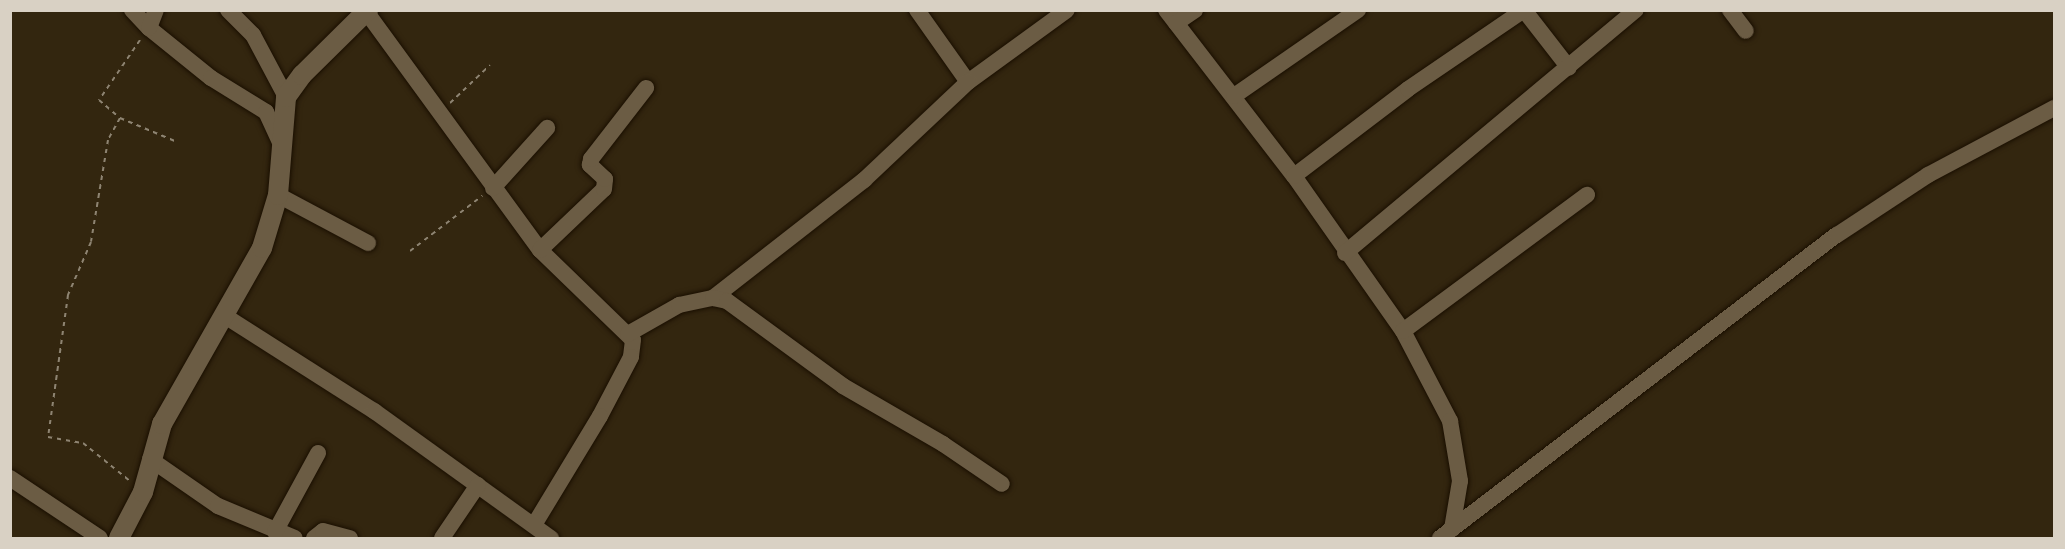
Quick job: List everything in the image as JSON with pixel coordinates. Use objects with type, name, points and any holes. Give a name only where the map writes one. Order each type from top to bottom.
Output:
[{"type":"street","points":[[132,10],[148,28],[211,78],[266,112],[284,151]]},
{"type":"street","points":[[148,28],[156,10]]},
{"type":"street","points":[[119,538],[143,492],[150,459],[178,393],[225,316],[262,248],[278,195],[284,151],[286,97],[253,35],[228,10]]},
{"type":"street","points":[[917,10],[968,82]]},
{"type":"street","points":[[713,298],[864,180],[968,82],[1068,10]]},
{"type":"street","points":[[1195,10],[1171,17],[1294,176],[1345,253],[1403,331],[1450,421],[1460,481],[1446,534]]},
{"type":"street","points":[[1234,96],[1358,10]]},
{"type":"street","points":[[1294,176],[1408,89],[1524,10],[1569,68]]},
{"type":"street","points":[[1345,253],[1636,10]]},
{"type":"street","points":[[1730,10],[1746,31]]},
{"type":"street","points":[[286,97],[302,75],[366,11],[437,115],[540,250],[633,340],[631,357],[600,416],[534,525]]},
{"type":"street","points":[[540,250],[604,189],[604,179],[590,165],[591,159],[646,88]]},
{"type":"street","points":[[1446,534],[1837,235],[1928,174],[2055,108]]},
{"type":"street","points":[[493,188],[547,128]]},
{"type":"street","points":[[278,195],[368,243]]},
{"type":"street","points":[[1403,331],[1587,195]]},
{"type":"street","points":[[627,334],[679,305],[713,298],[727,301],[843,386],[943,444],[1002,484]]},
{"type":"street","points":[[225,316],[374,411],[551,538]]},
{"type":"street","points":[[275,532],[318,453]]},
{"type":"street","points":[[150,459],[218,506],[275,532],[295,538]]},
{"type":"street","points":[[10,478],[100,538]]},
{"type":"street","points":[[442,538],[478,485]]},
{"type":"street","points":[[314,538],[324,531],[350,538]]},
{"type":"path","points":[[148,28],[99,100],[120,117],[177,142]]},
{"type":"path","points":[[437,115],[490,65]]},
{"type":"path","points":[[120,117],[108,140],[91,242],[68,295],[48,437],[83,443],[143,492]]},
{"type":"path","points":[[410,251],[493,188]]}]
